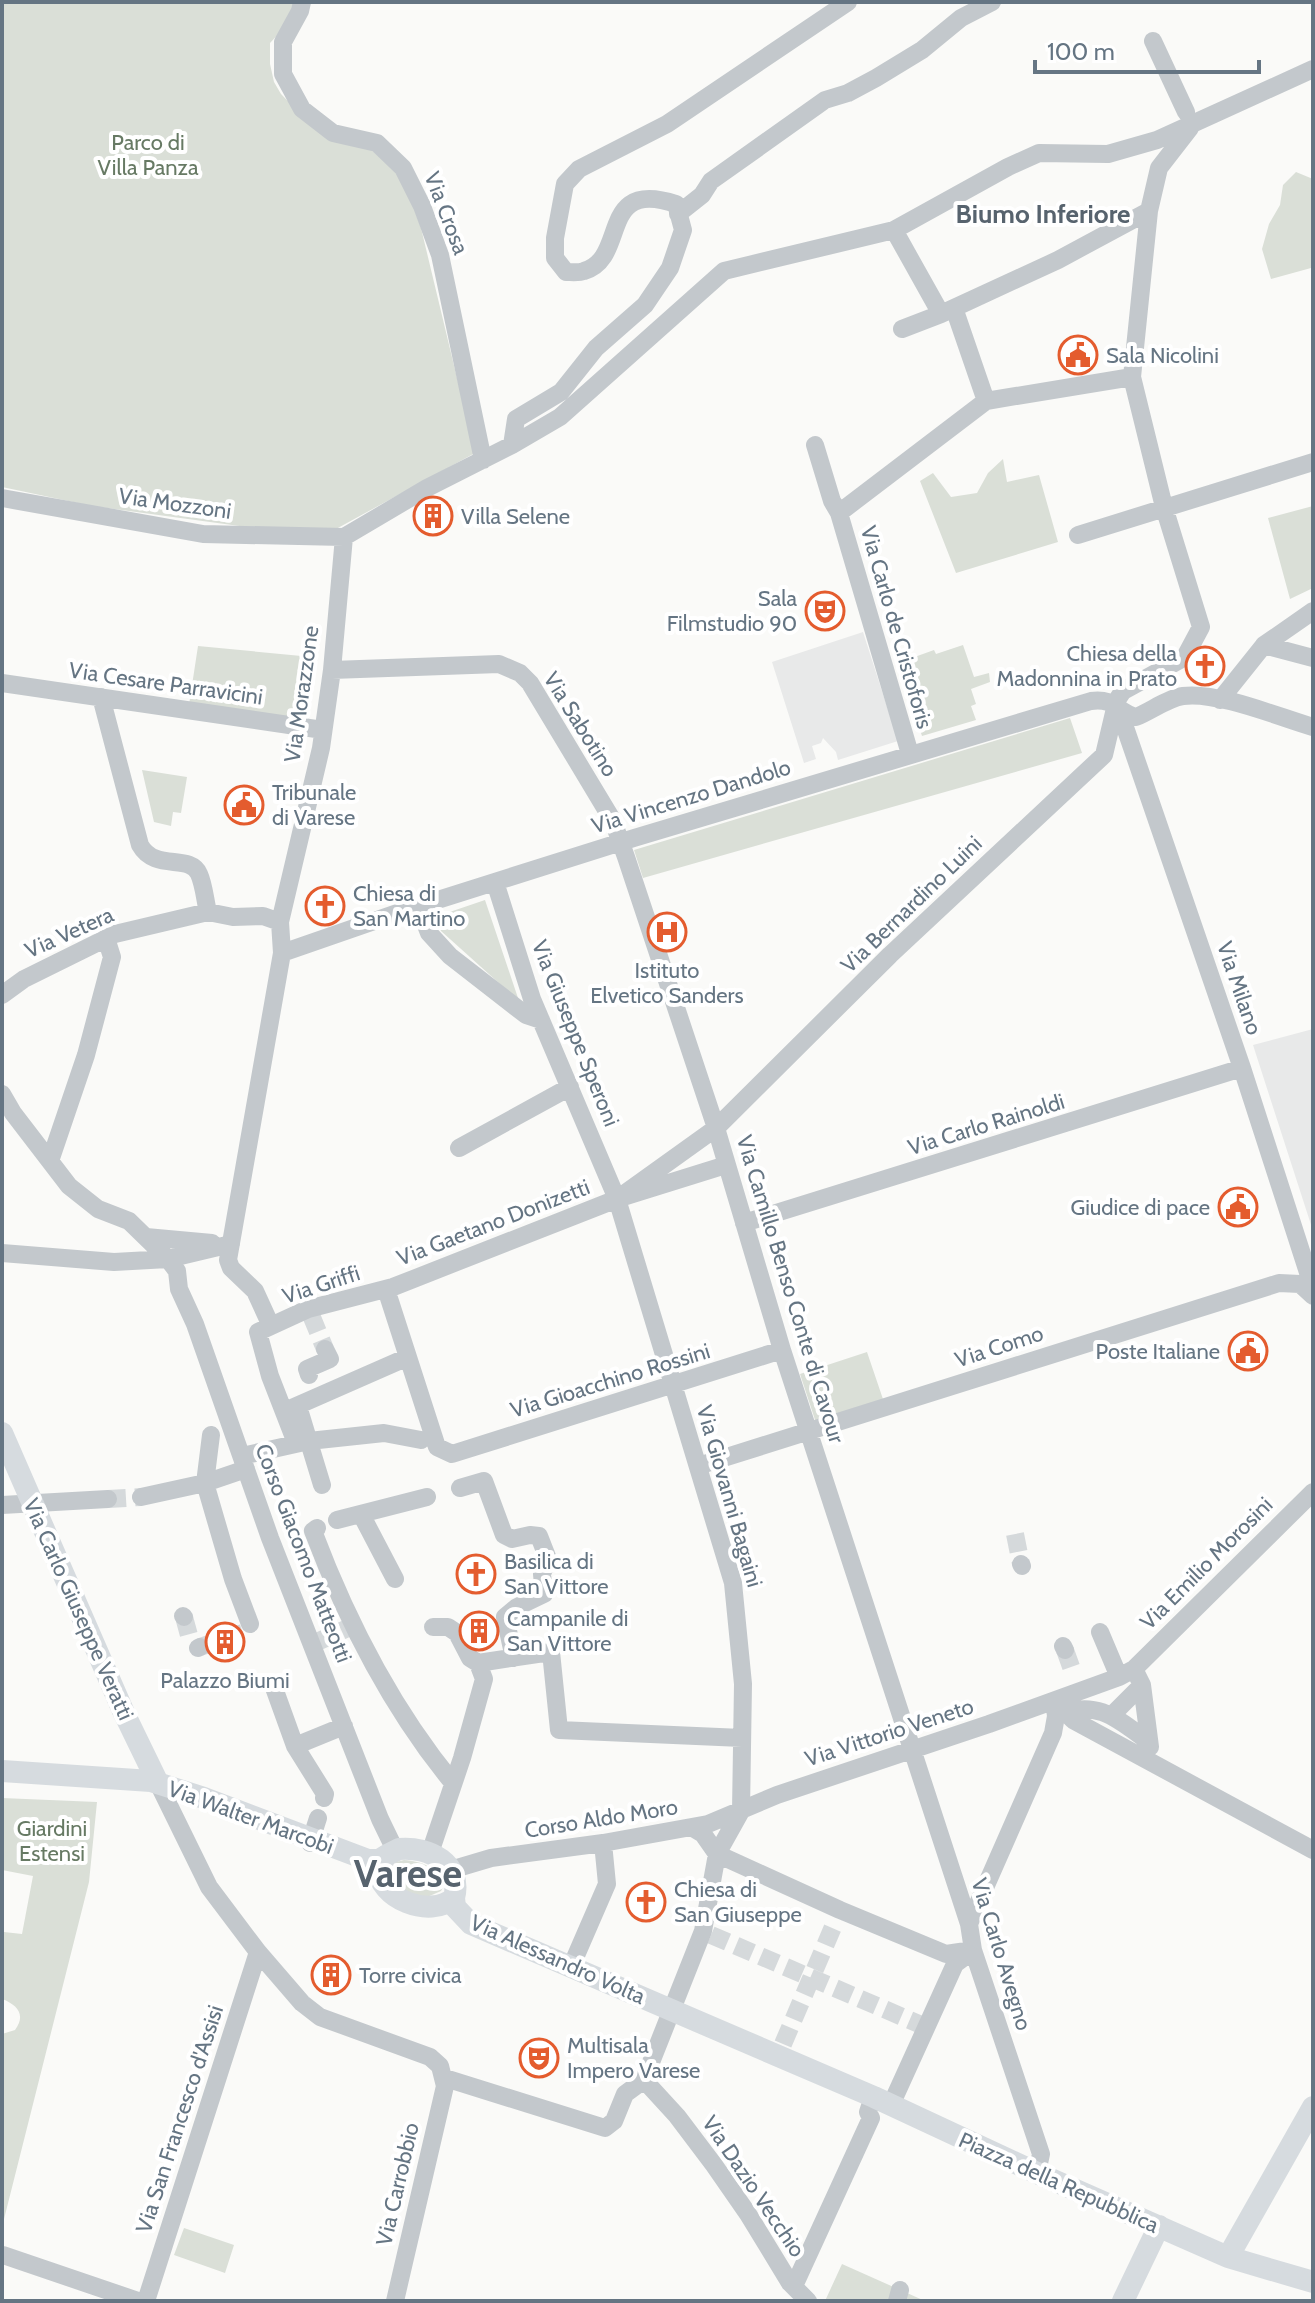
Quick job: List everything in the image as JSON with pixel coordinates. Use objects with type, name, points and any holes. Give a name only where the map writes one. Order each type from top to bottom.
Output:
[{"type":"main road","name":"Via Carlo Giuseppe Veratti","points":[[2,1433],[158,1783]]},
{"type":"main road","name":"Via Walter Marcobi","points":[[2,1773],[158,1783],[387,1859]]},
{"type":"main road","points":[[405,1848],[430,1853],[457,1878],[442,1905],[433,1907],[409,1903],[391,1894],[380,1880],[387,1859],[405,1848]]},
{"type":"main road","name":"Via Alessandro Volta","points":[[457,1878],[455,1907],[471,1924],[673,2010],[780,2050]]},
{"type":"main road","name":"Piazza della Repubblica","points":[[780,2050],[880,2106],[1228,2257],[1313,2282]]},
{"type":"main road","points":[[1228,2257],[1313,2107]]},
{"type":"main road","points":[[1123,2301],[1159,2226]]},
{"type":"street","name":"Via Crosa","points":[[302,2],[283,42],[283,74],[302,109],[333,133],[377,143],[403,168],[422,206],[440,255],[483,460]]},
{"type":"street","points":[[512,445],[516,419],[561,392],[596,348],[645,305],[670,268],[683,230],[676,204],[655,198],[637,200],[622,212],[602,258],[586,271],[566,272],[555,258],[555,238],[565,184],[579,169],[667,124],[848,2]]},
{"type":"street","points":[[678,214],[702,195],[711,181],[814,108],[876,78],[922,50],[961,18],[992,2]]},
{"type":"street","points":[[1153,41],[1190,120]]},
{"type":"street","points":[[344,537],[427,488],[560,417],[724,271],[894,230],[1039,153],[1108,154],[1130,149],[1190,120],[1313,69]]},
{"type":"street","points":[[1117,704],[1123,691],[1185,657],[1201,627],[1164,507],[1132,377],[1149,211],[1159,168],[1190,120]]},
{"type":"street","points":[[902,329],[1058,260],[1149,211]]},
{"type":"street","points":[[894,230],[947,311],[986,401],[1132,377]]},
{"type":"street","name":"Via Carlo de Cristoforis","points":[[910,754],[836,507],[986,401]]},
{"type":"street","points":[[815,445],[836,507]]},
{"type":"street","points":[[1078,535],[1313,462]]},
{"type":"street","name":"Via Mozzoni","points":[[2,498],[203,534],[344,537]]},
{"type":"street","name":"Via Morazzone","points":[[231,1245],[282,953],[280,922],[323,730],[332,670],[344,537]]},
{"type":"street","points":[[1313,611],[1264,645],[1220,700],[1313,727]]},
{"type":"street","points":[[1264,645],[1313,658]]},
{"type":"street","name":"Via Sabotino","points":[[332,670],[499,664],[520,673],[530,683],[613,821],[621,843]]},
{"type":"street","name":"Via Cesare Parravicini","points":[[2,683],[323,730]]},
{"type":"street","name":"Via Vincenzo Dandolo","points":[[282,953],[495,882],[1068,706],[1104,700],[1117,704],[1122,711],[1136,717],[1181,696],[1220,700]]},
{"type":"street","points":[[101,697],[140,845],[146,854],[155,860],[191,865],[199,872],[208,912],[233,917],[263,916],[280,922]]},
{"type":"street","name":"Via Milano","points":[[1117,704],[1242,1068],[1313,1288]]},
{"type":"street","name":"Via Bernardino Luini","points":[[617,1199],[716,1128],[890,955],[1104,755],[1117,704]]},
{"type":"street","name":"Via Camillo Benso Conte di Cavour","points":[[621,843],[716,1128],[782,1350],[912,1750]]},
{"type":"street","name":"Via Giuseppe Speroni","points":[[495,882],[541,1020],[617,1199],[673,1386]]},
{"type":"street","points":[[419,907],[429,933],[450,956],[526,1015],[541,1020]]},
{"type":"street","name":"Via Vetera","points":[[2,995],[24,979],[106,938],[208,912]]},
{"type":"street","points":[[50,1161],[86,1055],[112,957],[106,938]]},
{"type":"street","name":"Via Carlo Rainoldi","points":[[744,1223],[1242,1068]]},
{"type":"street","points":[[459,1148],[570,1087]]},
{"type":"street","points":[[2,1094],[69,1186],[98,1209],[129,1221],[172,1265]]},
{"type":"street","points":[[617,1199],[726,1165]]},
{"type":"street","name":"Via Gaetano Donizetti","points":[[386,1289],[617,1199]]},
{"type":"street","points":[[146,1237],[231,1245]]},
{"type":"street","points":[[2,1253],[172,1265],[231,1245]]},
{"type":"street","points":[[231,1245],[231,1268],[255,1291],[271,1326],[258,1332],[270,1376],[303,1402]]},
{"type":"street","name":"Corso Giacomo Matteotti","points":[[172,1265],[315,1643],[387,1859]]},
{"type":"street","name":"Via Como","points":[[698,1466],[1279,1283],[1300,1284],[1313,1296]]},
{"type":"street","points":[[303,1402],[408,1357],[386,1289]]},
{"type":"street","name":"Via Griffi","points":[[271,1326],[386,1289]]},
{"type":"street","points":[[309,1375],[307,1369],[330,1359],[325,1349]]},
{"type":"street","name":"Via Gioacchino Rossini","points":[[408,1357],[437,1447],[452,1454],[782,1350]]},
{"type":"street","name":"Via Giovanni Bagaini","points":[[673,1386],[733,1583],[743,1684],[741,1811]]},
{"type":"street","points":[[303,1402],[302,1442],[322,1485]]},
{"type":"street","points":[[141,1497],[205,1483],[244,1462],[302,1442],[384,1433],[421,1440]]},
{"type":"street","points":[[211,1435],[205,1483],[251,1628]]},
{"type":"street","points":[[460,1488],[484,1481],[504,1535],[512,1539],[539,1536],[548,1559],[542,1574],[544,1594],[517,1607],[505,1617],[514,1658]]},
{"type":"street","name":"Via Emilio Morosini","points":[[1113,1714],[1132,1677],[1313,1492]]},
{"type":"street","points":[[337,1520],[427,1497]]},
{"type":"street","points":[[2,1505],[108,1499]]},
{"type":"street","points":[[361,1514],[395,1579]]},
{"type":"street","points":[[317,1528],[313,1531],[352,1626],[398,1711],[453,1783]]},
{"type":"street","points":[[430,1853],[484,1679],[478,1663],[470,1658],[457,1633],[448,1627],[433,1627]]},
{"type":"street","points":[[1100,1632],[1132,1677],[1154,1765]]},
{"type":"street","points":[[478,1663],[551,1652],[559,1730],[742,1738]]},
{"type":"street","name":"Via Vittorio Veneto","points":[[741,1811],[777,1795],[912,1750],[1058,1710],[1078,1683],[1132,1677]]},
{"type":"street","points":[[273,1685],[295,1746],[325,1794],[324,1798]]},
{"type":"street","points":[[1058,1710],[1113,1714],[1149,1742]]},
{"type":"street","points":[[1058,1710],[1313,1850]]},
{"type":"street","points":[[969,1924],[1053,1733],[1058,1710]]},
{"type":"street","points":[[295,1746],[344,1726]]},
{"type":"street","name":"Via Carlo Avegno","points":[[912,1750],[969,1924],[973,1950],[1041,2154],[1037,2173]]},
{"type":"street","points":[[158,1783],[209,1887],[255,1962],[280,1978],[313,2013],[430,2057],[438,2063],[445,2078],[582,2122],[608,2127],[614,2121],[625,2094],[644,2080],[707,1933],[717,1854],[741,1811]]},
{"type":"street","name":"Corso Aldo Moro","points":[[457,1878],[491,1858],[693,1828],[741,1811]]},
{"type":"street","points":[[693,1828],[703,1834],[717,1854],[837,1918],[946,1954],[973,1950]]},
{"type":"street","points":[[571,1967],[607,1884],[603,1843]]},
{"type":"street","points":[[792,2285],[871,2118],[868,2112],[880,2106],[955,1964],[973,1950]]},
{"type":"street","name":"Via San Francesco d'Assisi","points":[[146,2301],[255,1962]]},
{"type":"street","name":"Via Carrobbio","points":[[395,2301],[445,2078]]},
{"type":"street","name":"Via Dazio Vecchio","points":[[644,2080],[677,2116],[714,2165],[792,2285],[808,2301]]},
{"type":"street","points":[[3,2255],[138,2301]]},
{"type":"shaded area","points":[[863,632],[898,741],[838,760],[836,752],[823,738],[821,743],[812,746],[816,759],[804,763],[772,662]]},
{"type":"shaded area","points":[[1313,1029],[1313,1231],[1253,1045]]},
{"type":"green space","name":"Parco di Villa Panza","points":[[2,2],[302,2],[300,11],[270,43],[274,82],[281,94],[314,128],[361,142],[402,174],[421,228],[475,453],[336,529],[277,531],[92,506],[2,487]]},
{"type":"green space","points":[[1296,172],[1313,179],[1313,273],[1311,268],[1271,279],[1262,249],[1269,224],[1280,205],[1283,185]]},
{"type":"green space","points":[[1003,459],[1007,482],[1039,475],[1058,542],[956,573],[920,481],[933,473],[951,497],[977,493],[988,473]]},
{"type":"green space","points":[[1313,506],[1313,588],[1290,599],[1268,518]]},
{"type":"green space","points":[[963,645],[974,677],[989,673],[990,682],[971,689],[976,704],[971,706],[976,720],[922,736],[898,663],[934,650],[936,654]]},
{"type":"green space","points":[[198,646],[312,657],[302,720],[189,705]]},
{"type":"green space","points":[[1070,718],[1082,753],[643,878],[634,850]]},
{"type":"green space","points":[[142,770],[187,777],[181,813],[173,812],[171,826],[154,822]]},
{"type":"green space","points":[[485,900],[519,1001],[441,931],[435,917]]},
{"type":"green space","points":[[867,1352],[886,1408],[818,1429],[800,1374]]},
{"type":"green space","name":"Giardini Estensi","points":[[2,1798],[97,1802],[89,1882],[2,2227],[2,2034],[15,2030],[20,2020],[16,2007],[2,1999],[4,1932],[22,1934],[33,1876],[2,1870]]},
{"type":"green space","points":[[404,1860],[434,1870],[444,1885],[441,1891],[425,1898],[397,1889],[388,1869]]},
{"type":"green space","points":[[184,2228],[234,2245],[225,2273],[174,2255]]},
{"type":"green space","points":[[842,2264],[925,2301],[825,2301]]},
{"type":"tunnel","points":[[311,1315],[325,1349]]},
{"type":"tunnel","points":[[108,1499],[141,1497]]},
{"type":"tunnel","points":[[1015,1534],[1021,1564]]},
{"type":"tunnel","points":[[184,1617],[190,1639]]},
{"type":"tunnel","points":[[317,1642],[350,1627]]},
{"type":"tunnel","points":[[200,1647],[249,1631]]},
{"type":"tunnel","points":[[1065,1650],[1074,1675]]},
{"type":"tunnel","points":[[783,2044],[833,1927]]},
{"type":"tunnel","points":[[711,1935],[919,2024]]},
{"type":"place","name":"Sala Nicolini","points":[[1078,355]]},
{"type":"place","name":"Villa Selene","points":[[433,516]]},
{"type":"place","name":"Sala Filmstudio 90","points":[[825,611]]},
{"type":"place","name":"Chiesa della Madonnina in Prato","points":[[1205,666]]},
{"type":"place","name":"Tribunale di Varese","points":[[244,805]]},
{"type":"place","name":"Chiesa di San Martino","points":[[325,906]]},
{"type":"place","name":"Istituto Elvetico Sanders","points":[[667,932]]},
{"type":"place","name":"Giudice di pace","points":[[1238,1207]]},
{"type":"place","name":"Poste Italiane","points":[[1248,1351]]},
{"type":"place","name":"Basilica di San Vittore","points":[[476,1574]]},
{"type":"place","name":"Campanile di San Vittore","points":[[479,1631]]},
{"type":"place","name":"Palazzo Biumi","points":[[225,1642]]},
{"type":"place","name":"Chiesa di San Giuseppe","points":[[646,1902]]},
{"type":"place","name":"Torre civica","points":[[331,1975]]},
{"type":"place","name":"Multisala Impero Varese","points":[[539,2058]]},
{"type":"district","name":"Biumo Inferiore","points":[[1043,214]]},
{"type":"district","name":"Varese","points":[[408,1874]]}]
